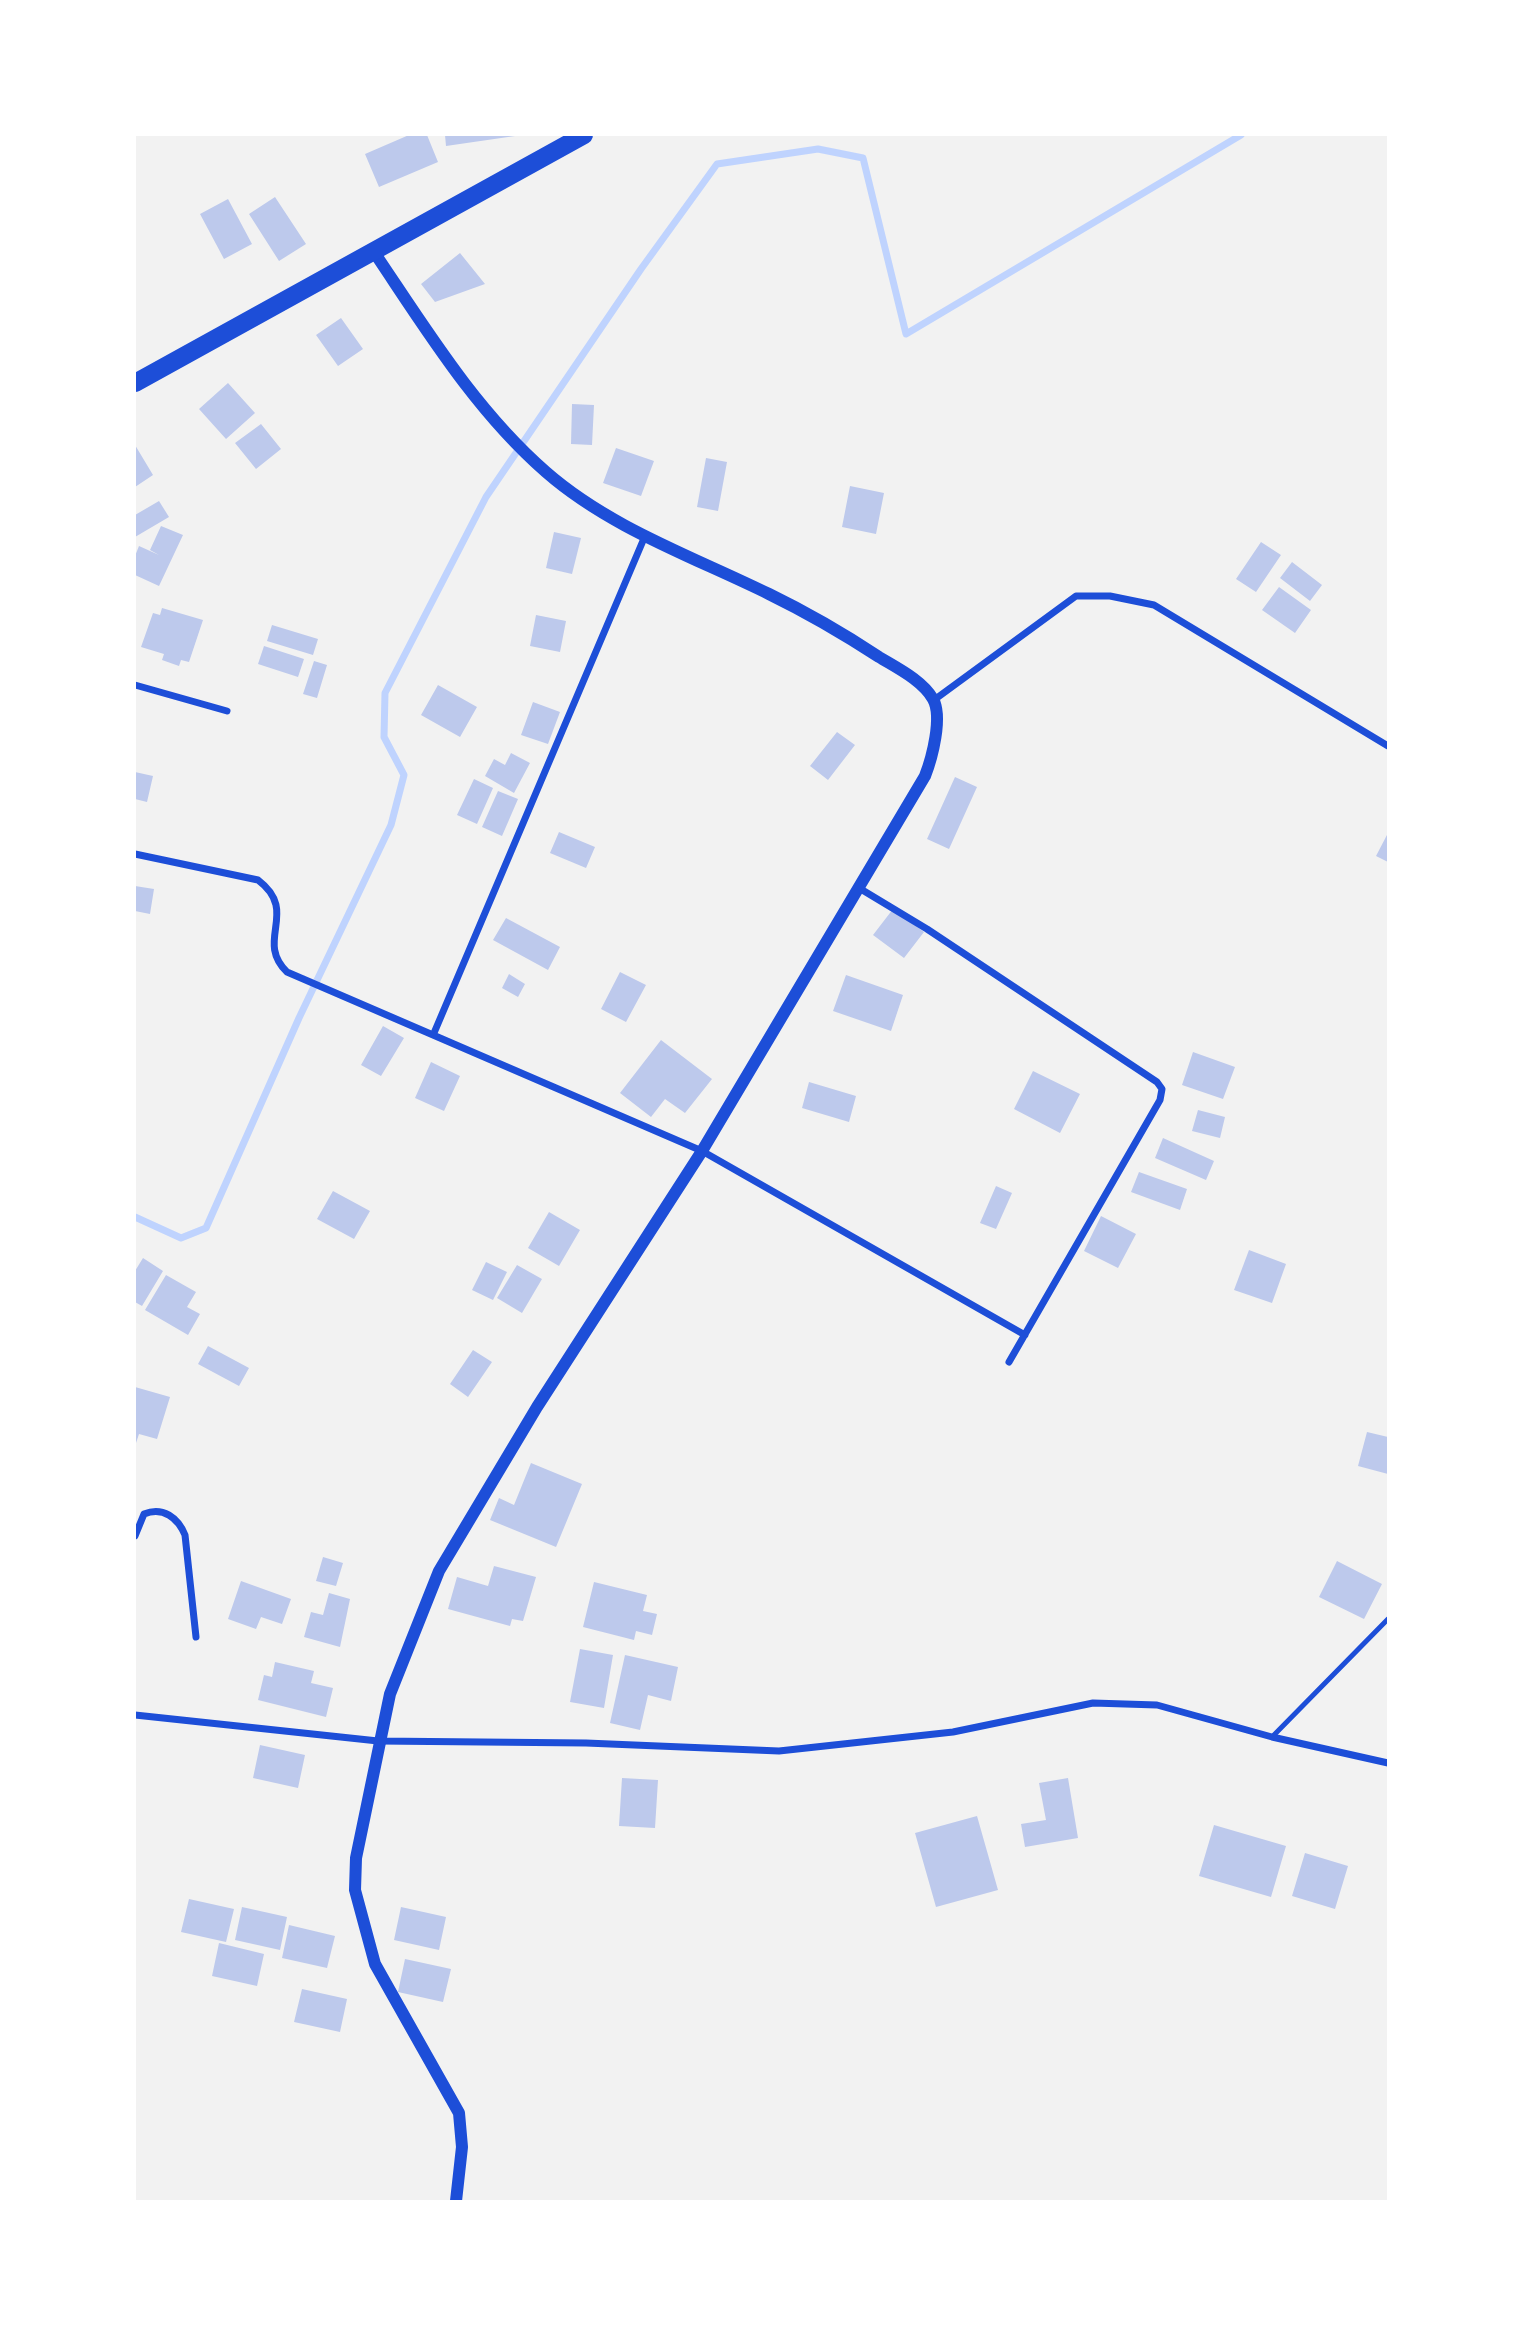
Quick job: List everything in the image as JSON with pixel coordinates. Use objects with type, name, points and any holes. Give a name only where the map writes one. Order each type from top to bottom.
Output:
[{"type":"main road","points":[[135,383],[584,135]]},
{"type":"street","points":[[374,252],[459,378],[531,458],[584,500],[646,536],[771,595],[850,639],[915,681],[934,700],[933,756],[925,776],[702,1151],[537,1407],[439,1571],[402,1658],[378,1741],[356,1858],[355,1890],[375,1964],[459,2113],[461,2147],[456,2201]]},
{"type":"street","points":[[434,1033],[646,536]]},
{"type":"street","points":[[934,700],[1076,596],[1110,596],[1154,605],[1388,746]]},
{"type":"street","points":[[135,685],[227,711]]},
{"type":"street","points":[[135,853],[258,880],[272,891],[277,909],[273,952],[276,961],[287,972],[434,1033],[702,1151],[1025,1335]]},
{"type":"street","points":[[859,888],[927,929],[1157,1082],[1162,1089],[1160,1100],[1009,1362]]},
{"type":"street","points":[[135,1536],[144,1514],[152,1511],[162,1511],[180,1522],[185,1535],[196,1637]]},
{"type":"street","points":[[135,1715],[378,1741],[586,1743],[779,1751],[953,1732],[1093,1703],[1157,1705],[1272,1737],[1388,1763]]},
{"type":"lane","points":[[1272,1737],[1388,1619]]},
{"type":"building","points":[[409,135],[427,135],[438,162],[379,187],[365,154]]},
{"type":"building","points":[[445,135],[515,135],[515,136],[446,146]]},
{"type":"building","points":[[275,197],[306,244],[279,261],[249,214]]},
{"type":"building","points":[[228,199],[252,244],[224,259],[200,214]]},
{"type":"building","points":[[460,253],[485,284],[435,302],[421,284]]},
{"type":"building","points":[[341,318],[363,349],[338,366],[316,335]]},
{"type":"building","points":[[228,383],[255,413],[226,439],[199,409]]},
{"type":"building","points":[[572,404],[594,405],[592,445],[571,444]]},
{"type":"building","points":[[261,424],[281,449],[256,469],[235,443]]},
{"type":"building","points":[[135,445],[153,475],[135,487]]},
{"type":"building","points":[[616,448],[654,461],[641,496],[603,483]]},
{"type":"building","points":[[706,458],[727,462],[718,511],[697,507]]},
{"type":"building","points":[[850,486],[884,493],[876,534],[842,527]]},
{"type":"building","points":[[159,501],[169,517],[135,537],[135,515]]},
{"type":"building","points":[[161,526],[183,535],[159,586],[135,575],[135,556],[139,546],[159,555],[150,550]]},
{"type":"building","points":[[554,532],[581,538],[572,574],[546,568]]},
{"type":"building","points":[[1261,542],[1281,555],[1256,592],[1236,579]]},
{"type":"building","points":[[1292,562],[1322,585],[1310,601],[1280,578]]},
{"type":"building","points":[[1279,587],[1311,610],[1295,633],[1262,610]]},
{"type":"building","points":[[162,608],[203,620],[189,662],[181,660],[179,666],[162,660],[164,654],[141,647],[153,613],[160,615]]},
{"type":"building","points":[[536,615],[566,621],[560,652],[530,646]]},
{"type":"building","points":[[272,625],[318,639],[313,655],[267,641]]},
{"type":"building","points":[[264,646],[304,659],[298,677],[258,664]]},
{"type":"building","points":[[314,661],[327,665],[317,698],[303,694]]},
{"type":"building","points":[[438,685],[477,707],[460,737],[421,715]]},
{"type":"building","points":[[533,702],[560,712],[548,744],[521,735]]},
{"type":"building","points":[[837,732],[855,745],[828,780],[810,766]]},
{"type":"building","points":[[511,753],[530,763],[514,793],[485,776],[494,759],[505,765]]},
{"type":"building","points":[[135,772],[153,776],[147,802],[135,799]]},
{"type":"building","points":[[955,777],[977,787],[949,849],[927,839]]},
{"type":"building","points":[[474,779],[493,788],[477,824],[457,815]]},
{"type":"building","points":[[498,791],[518,799],[502,836],[482,827]]},
{"type":"building","points":[[559,832],[595,847],[586,868],[550,853]]},
{"type":"building","points":[[1388,833],[1388,862],[1376,856]]},
{"type":"building","points":[[135,886],[154,889],[150,914],[135,911]]},
{"type":"building","points":[[893,909],[924,932],[904,958],[873,935]]},
{"type":"building","points":[[506,918],[560,947],[548,970],[493,940]]},
{"type":"building","points":[[620,972],[646,985],[626,1022],[601,1009]]},
{"type":"building","points":[[509,974],[525,984],[518,997],[502,988]]},
{"type":"building","points":[[846,975],[903,995],[891,1031],[833,1011]]},
{"type":"building","points":[[383,1026],[404,1038],[381,1076],[361,1065]]},
{"type":"building","points":[[661,1040],[712,1079],[685,1113],[665,1099],[651,1117],[620,1093]]},
{"type":"building","points":[[1193,1052],[1235,1067],[1223,1099],[1182,1085]]},
{"type":"building","points":[[431,1062],[460,1076],[444,1111],[415,1098]]},
{"type":"building","points":[[1033,1071],[1080,1094],[1060,1133],[1014,1109]]},
{"type":"building","points":[[809,1082],[856,1096],[849,1122],[802,1108]]},
{"type":"building","points":[[1198,1110],[1225,1117],[1220,1138],[1192,1131]]},
{"type":"building","points":[[1163,1138],[1214,1161],[1206,1180],[1155,1158]]},
{"type":"building","points":[[1139,1172],[1187,1189],[1180,1210],[1131,1192]]},
{"type":"building","points":[[996,1186],[1012,1193],[996,1229],[980,1223]]},
{"type":"building","points":[[333,1191],[370,1211],[354,1239],[317,1219]]},
{"type":"building","points":[[549,1212],[580,1230],[559,1266],[528,1248]]},
{"type":"building","points":[[1101,1216],[1136,1234],[1118,1268],[1084,1251]]},
{"type":"building","points":[[1249,1250],[1286,1264],[1272,1303],[1234,1290]]},
{"type":"building","points":[[143,1258],[163,1271],[142,1306],[135,1302],[135,1271]]},
{"type":"building","points":[[486,1262],[507,1272],[493,1300],[472,1290]]},
{"type":"building","points":[[517,1265],[542,1279],[522,1313],[497,1298]]},
{"type":"building","points":[[166,1275],[196,1292],[187,1307],[200,1314],[188,1335],[145,1310]]},
{"type":"building","points":[[208,1346],[249,1368],[239,1386],[198,1364]]},
{"type":"building","points":[[473,1350],[492,1362],[468,1397],[450,1384]]},
{"type":"building","points":[[135,1387],[170,1397],[157,1439],[139,1434],[135,1446]]},
{"type":"building","points":[[1367,1432],[1388,1437],[1388,1474],[1358,1466]]},
{"type":"building","points":[[531,1463],[582,1484],[556,1547],[490,1520],[499,1498],[514,1505]]},
{"type":"building","points":[[323,1557],[343,1563],[336,1586],[316,1581]]},
{"type":"building","points":[[1337,1561],[1382,1584],[1364,1619],[1319,1597]]},
{"type":"building","points":[[494,1566],[536,1577],[523,1621],[512,1619],[510,1626],[448,1609],[457,1577],[488,1586]]},
{"type":"building","points":[[241,1581],[291,1599],[282,1624],[261,1617],[256,1629],[228,1619]]},
{"type":"building","points":[[594,1582],[647,1595],[643,1611],[657,1614],[652,1635],[636,1631],[634,1640],[583,1627]]},
{"type":"building","points":[[329,1593],[350,1599],[340,1647],[304,1637],[311,1612],[323,1615]]},
{"type":"building","points":[[580,1649],[613,1655],[604,1708],[570,1702]]},
{"type":"building","points":[[625,1655],[678,1667],[671,1701],[648,1695],[640,1730],[610,1723]]},
{"type":"building","points":[[275,1662],[314,1671],[311,1683],[333,1688],[326,1717],[258,1700],[264,1675],[272,1677]]},
{"type":"building","points":[[260,1745],[305,1755],[298,1788],[253,1778]]},
{"type":"building","points":[[622,1778],[658,1780],[655,1828],[619,1826]]},
{"type":"building","points":[[1068,1778],[1078,1838],[1025,1847],[1021,1824],[1046,1820],[1039,1783]]},
{"type":"building","points":[[977,1816],[998,1890],[936,1907],[915,1833]]},
{"type":"building","points":[[1214,1825],[1286,1846],[1271,1897],[1199,1876]]},
{"type":"building","points":[[1305,1853],[1348,1866],[1335,1909],[1292,1896]]},
{"type":"building","points":[[189,1899],[234,1909],[226,1942],[181,1932]]},
{"type":"building","points":[[242,1907],[287,1917],[280,1950],[235,1940]]},
{"type":"building","points":[[401,1907],[446,1917],[439,1950],[394,1940]]},
{"type":"building","points":[[289,1925],[335,1936],[327,1968],[282,1958]]},
{"type":"building","points":[[219,1943],[264,1954],[257,1986],[212,1976]]},
{"type":"building","points":[[405,1959],[451,1969],[443,2002],[398,1992]]},
{"type":"building","points":[[302,1989],[347,1999],[340,2032],[294,2022]]},
{"type":"waterway","points":[[135,1217],[181,1238],[206,1228],[299,1018],[391,825],[404,775],[384,737],[385,693],[486,497],[641,269],[717,164],[818,149],[863,158],[906,334],[1241,135]]}]
